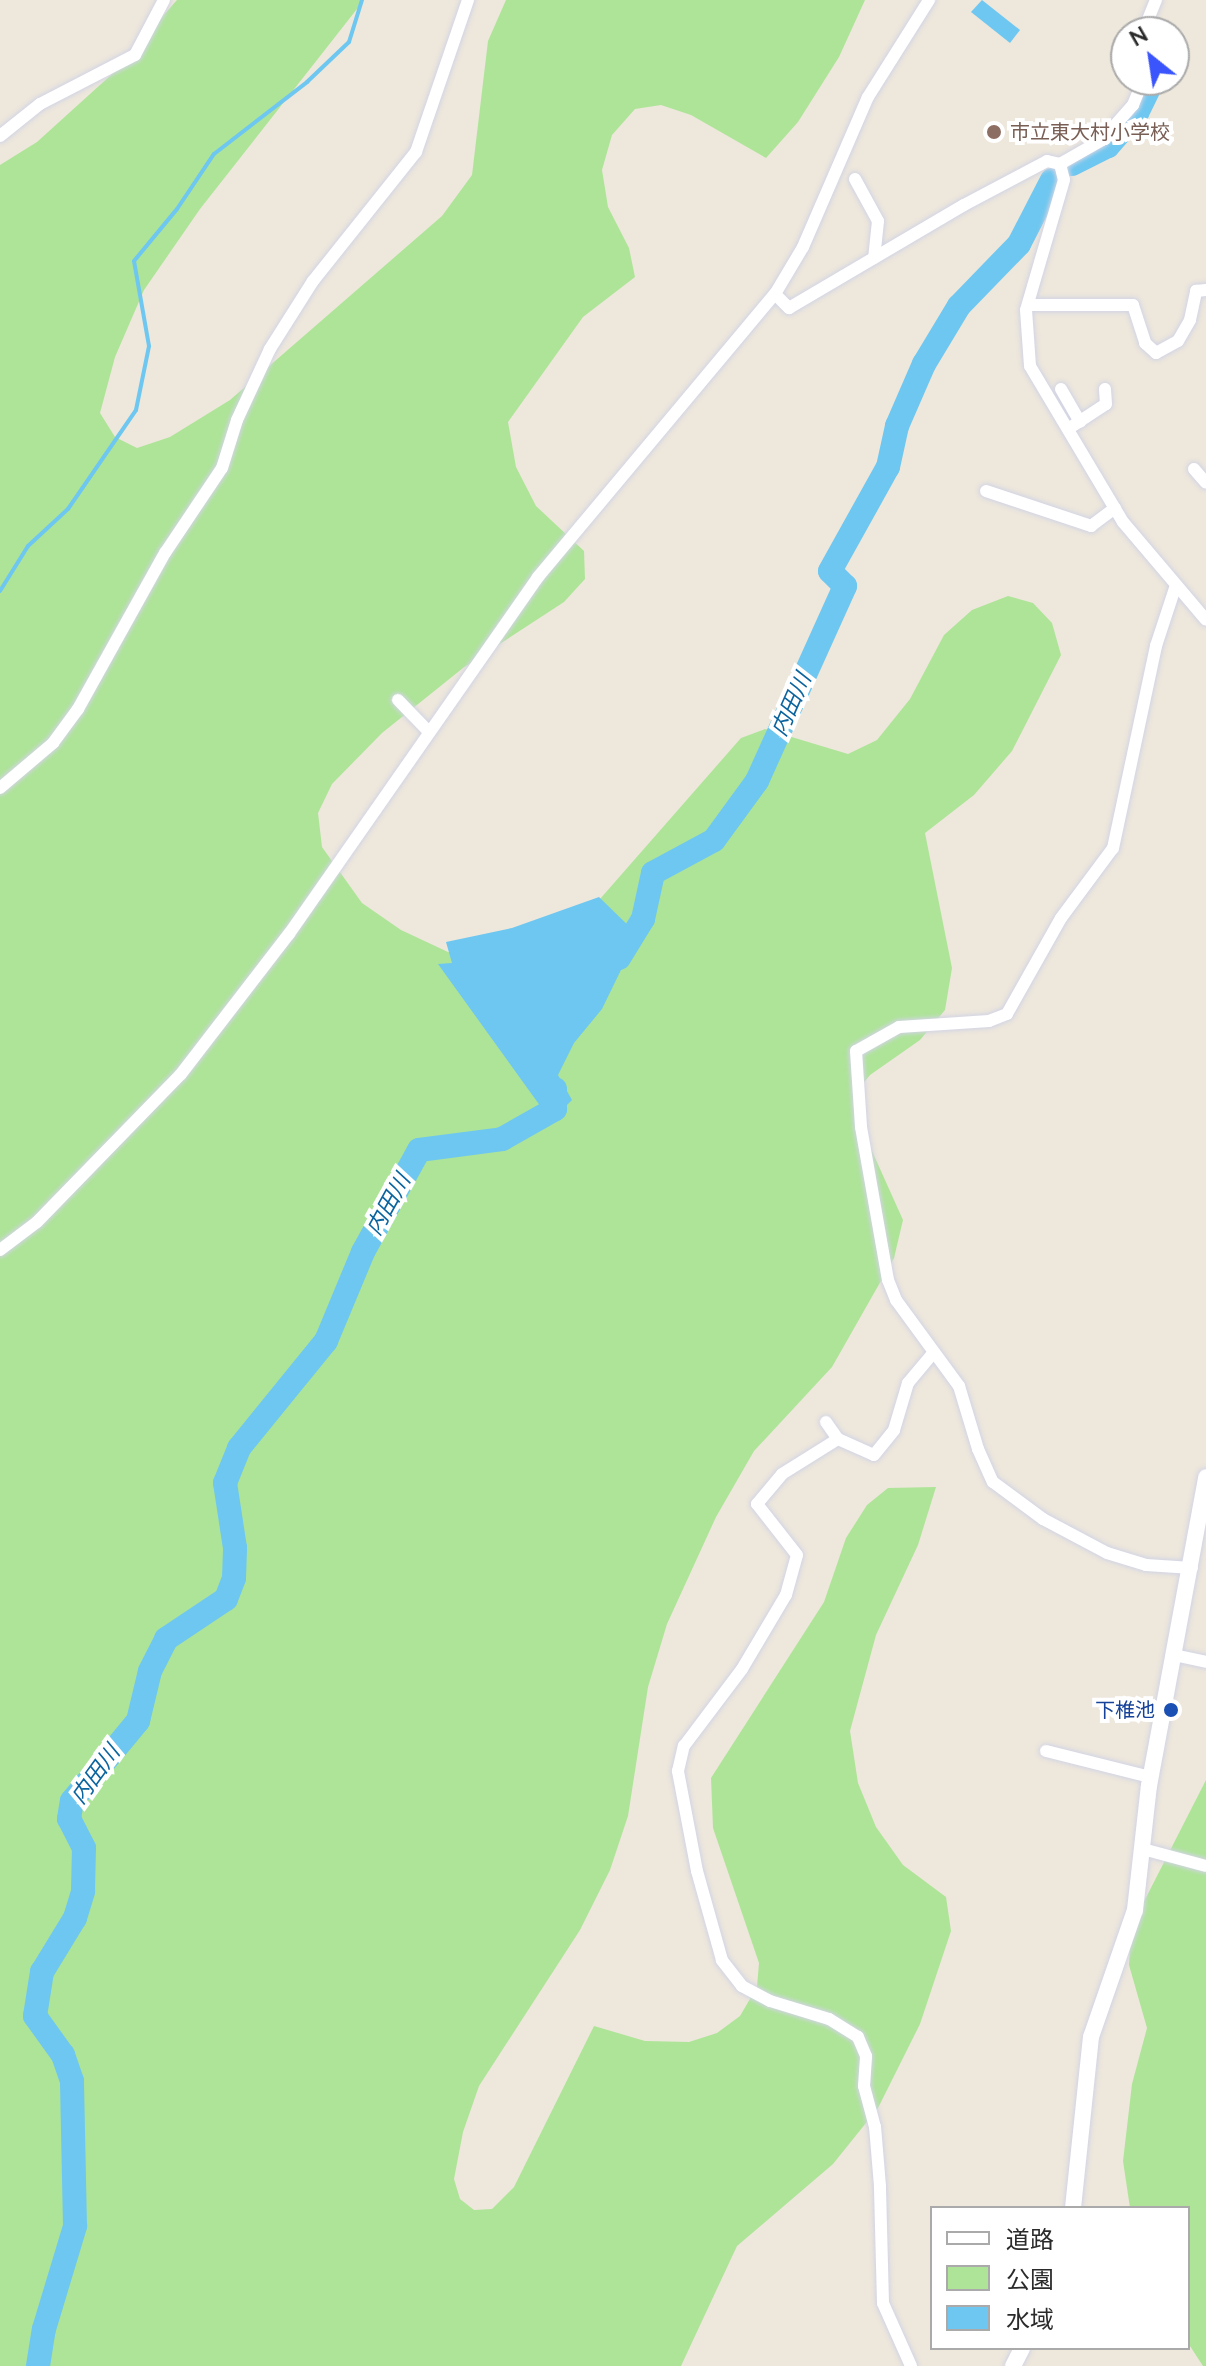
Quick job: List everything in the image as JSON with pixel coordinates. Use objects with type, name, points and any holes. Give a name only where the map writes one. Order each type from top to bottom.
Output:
[{"type":"street","points":[[0,136],[40,104],[135,55],[164,0]]},
{"type":"street","points":[[0,788],[53,743],[78,709],[165,553],[222,468],[237,420],[270,349],[313,281],[416,152],[468,0]]},
{"type":"street","points":[[0,1250],[37,1222],[181,1074],[289,934],[538,577],[775,294],[803,247],[868,97],[929,0]]},
{"type":"street","points":[[775,294],[789,308],[1047,161],[1060,164],[1102,140],[1133,105],[1137,96]]},
{"type":"street","points":[[1060,164],[1064,180],[1028,305],[1030,366],[1074,425]]},
{"type":"street","points":[[855,179],[878,221],[874,258]]},
{"type":"street","points":[[1028,305],[1133,305],[1145,343],[1156,353],[1178,341],[1190,320],[1196,291],[1206,290]]},
{"type":"street","points":[[1061,389],[1074,425],[1115,508],[1148,557],[1206,620]]},
{"type":"street","points":[[1074,425],[1106,404],[1105,389]]},
{"type":"street","points":[[1194,469],[1206,483]]},
{"type":"street","points":[[986,491],[1091,526],[1115,508]]},
{"type":"street","points":[[1176,585],[1156,646],[1113,848],[1061,918],[1007,1014],[989,1021],[899,1027],[856,1051],[861,1127],[888,1280],[959,1386],[993,1482],[1043,1519],[1107,1553],[1146,1565],[1192,1568]]},
{"type":"street","points":[[398,700],[428,731]]},
{"type":"street","points":[[826,1422],[838,1439],[874,1455],[894,1430],[908,1383],[934,1352]]},
{"type":"street","points":[[838,1439],[782,1474],[757,1504],[797,1555],[786,1595],[742,1669],[684,1746],[678,1771],[697,1871],[722,1960],[742,1986],[770,2001],[829,2019],[858,2037],[866,2056],[864,2086],[875,2127],[880,2186],[883,2303],[911,2366]]},
{"type":"street","points":[[1073,2206],[1091,2037],[1135,1910],[1150,1777],[1192,1568],[1206,1477]]},
{"type":"street","points":[[1174,1655],[1206,1662]]},
{"type":"street","points":[[1046,1751],[1150,1777]]},
{"type":"street","points":[[1143,1849],[1206,1866]]},
{"type":"green space","points":[[177,0],[364,0],[200,209],[144,290],[115,357],[100,413],[115,437],[137,448],[170,437],[230,400],[442,216],[472,175],[488,41],[506,0],[865,0],[839,57],[798,122],[766,158],[691,115],[661,105],[635,109],[612,135],[602,170],[608,207],[629,248],[635,277],[583,317],[508,422],[516,467],[536,506],[584,551],[585,579],[564,602],[463,668],[382,733],[332,784],[318,813],[322,847],[362,903],[401,930],[448,952],[485,959],[600,899],[741,738],[765,729],[848,754],[877,740],[910,699],[944,635],[972,610],[1008,596],[1033,603],[1052,623],[1061,655],[1012,751],[974,795],[925,833],[952,968],[945,1010],[920,1040],[870,1075],[855,1093],[867,1140],[903,1220],[894,1258],[832,1367],[754,1451],[716,1517],[667,1624],[648,1687],[628,1816],[610,1870],[580,1930],[479,2086],[463,2132],[454,2179],[460,2199],[474,2210],[492,2209],[514,2187],[594,2026],[645,2041],[689,2042],[717,2033],[740,2016],[757,1987],[759,1963],[713,1828],[711,1778],[824,1602],[846,1538],[867,1505],[888,1488],[936,1487],[918,1545],[876,1635],[850,1731],[858,1783],[876,1827],[903,1865],[946,1897],[951,1931],[920,2024],[878,2108],[833,2164],[737,2246],[681,2366],[0,2366],[0,165],[37,142],[111,75]]},
{"type":"green space","points":[[1206,1780],[1206,2366],[1190,2346],[1190,2206],[1130,2206],[1123,2161],[1132,2084],[1147,2028],[1129,1965],[1131,1927]]},
{"type":"water","points":[[982,0],[1020,30],[1010,43],[971,12]]},
{"type":"water","points":[[599,897],[638,935],[602,1009],[574,1043],[558,1075],[572,1100],[551,1121],[438,964],[452,963],[446,942],[512,928]]},
{"type":"waterway","points":[[0,591],[28,546],[68,509],[136,410],[149,346],[134,261],[177,209],[214,154],[307,82],[349,42],[362,0]]},
{"type":"waterway","name":"内田川","points":[[1072,164],[1108,146],[1137,113],[1145,96]]},
{"type":"waterway","name":"内田川","points":[[619,958],[643,919],[653,873],[714,840],[757,781],[845,586],[830,571],[888,467],[897,426],[924,364],[959,306],[1019,244],[1052,180]]},
{"type":"waterway","name":"内田川","points":[[38,2366],[44,2329],[75,2226],[72,2081],[63,2055],[35,2016],[42,1972],[75,1918],[83,1891],[84,1848],[69,1819],[72,1801],[138,1721],[150,1671],[166,1639],[226,1599],[234,1578],[235,1548],[225,1483],[239,1448],[326,1341],[363,1252],[419,1150],[502,1139],[555,1109],[555,1089]]},
{"type":"place","name":"市立東大村小学校","points":[[994,132]]},
{"type":"place","name":"下椎池","points":[[1171,1710]]}]
